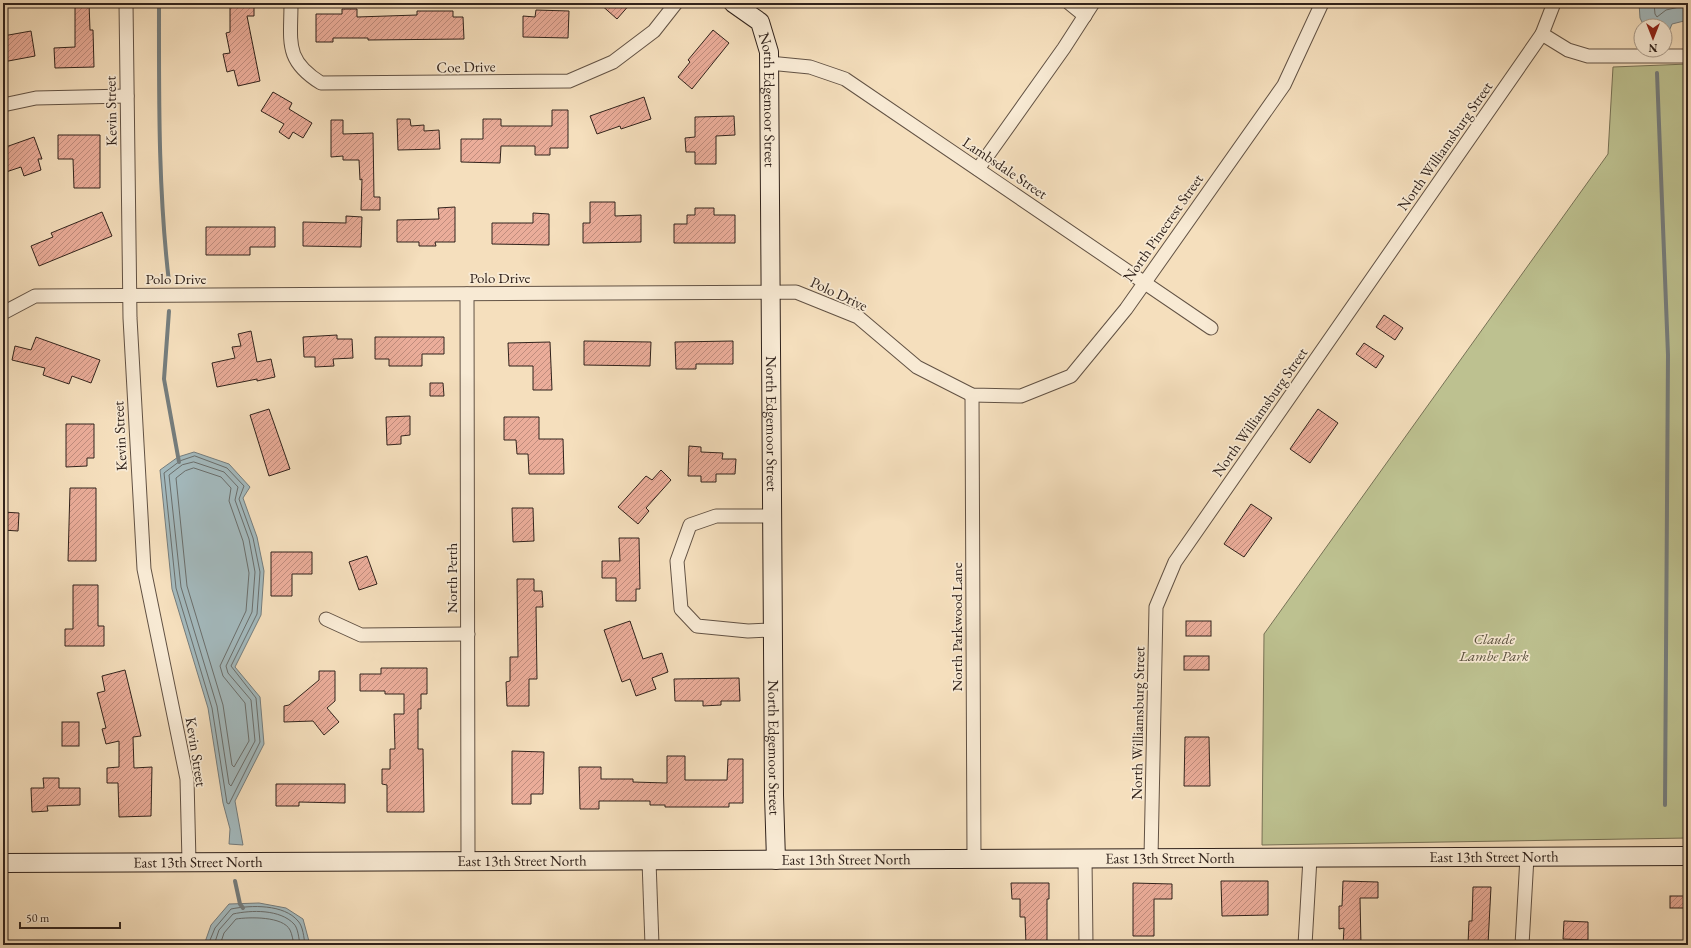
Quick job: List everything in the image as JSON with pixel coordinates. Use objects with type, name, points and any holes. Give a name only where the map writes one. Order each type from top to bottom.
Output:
[{"type":"main road","name":"North Edgemoor Street","points":[[733,3],[760,22],[769,52],[776,860]]},
{"type":"main road","name":"East 13th Street North","points":[[3,863],[1688,856]]},
{"type":"street","name":"Kevin Street","points":[[126,3],[129,295],[144,569],[187,779],[189,862]]},
{"type":"street","name":"Coe Drive","points":[[291,3],[291,47],[293,56],[307,74],[321,83],[569,81],[613,62],[654,31],[676,3]]},
{"type":"street","points":[[1069,3],[1085,16]]},
{"type":"street","points":[[978,169],[1064,48],[1093,3]]},
{"type":"street","name":"North Pinecrest Street","points":[[972,395],[1022,396],[1071,376],[1126,309],[1284,85],[1322,3]]},
{"type":"street","name":"North Williamsburg Street","points":[[1151,858],[1156,607],[1175,562],[1542,34],[1554,3]]},
{"type":"street","points":[[1542,34],[1568,50],[1588,56],[1688,56]]},
{"type":"street","name":"Lambsdale Street","points":[[769,63],[810,67],[845,79],[1211,328]]},
{"type":"street","points":[[3,105],[36,98],[127,96]]},
{"type":"street","name":"Polo Drive","points":[[3,313],[35,296],[796,292],[858,317],[917,367],[972,395]]},
{"type":"street","name":"North Perth","points":[[467,294],[468,861]]},
{"type":"street","name":"North Parkwood Lane","points":[[972,395],[974,859]]},
{"type":"street","points":[[773,516],[716,516],[690,525],[677,561],[681,609],[697,626],[748,631],[773,630]]},
{"type":"street","points":[[326,619],[360,635],[468,634]]},
{"type":"street","points":[[1522,945],[1527,857]]},
{"type":"street","points":[[1304,945],[1310,858]]},
{"type":"street","points":[[1085,859],[1086,945]]},
{"type":"street","points":[[650,861],[652,945]]},
{"type":"green space","name":"Claude Lambe Park","points":[[1688,64],[1688,838],[1262,845],[1264,634],[1608,154],[1613,67]]},
{"type":"water","points":[[1639,3],[1688,3],[1688,20],[1673,24],[1673,18],[1640,18]]},
{"type":"water","points":[[194,452],[229,464],[250,487],[243,498],[257,537],[264,571],[261,615],[235,667],[260,697],[264,744],[235,801],[243,845],[229,844],[230,829],[223,803],[208,708],[172,589],[160,470],[178,457]]},
{"type":"water","points":[[259,903],[286,908],[303,919],[310,945],[204,945],[211,925],[229,904]]},
{"type":"building","points":[[75,3],[89,3],[90,30],[93,30],[94,67],[55,68],[54,48],[75,47]]},
{"type":"building","points":[[230,3],[254,3],[254,16],[247,16],[260,81],[238,86],[234,70],[227,72],[223,54],[230,53],[226,33],[230,32]]},
{"type":"building","points":[[599,3],[631,3],[617,19]]},
{"type":"building","points":[[342,9],[357,9],[357,17],[417,15],[417,11],[453,11],[453,17],[463,17],[464,39],[368,40],[368,38],[333,38],[333,42],[316,42],[316,14],[342,14]]},
{"type":"building","points":[[536,10],[569,11],[568,38],[523,37],[523,16],[535,17]]},
{"type":"building","points":[[713,30],[729,43],[692,89],[678,77],[690,62],[688,60]]},
{"type":"building","points":[[31,31],[35,56],[3,62],[3,36]]},
{"type":"building","points":[[273,92],[292,103],[289,109],[312,123],[303,138],[293,132],[289,139],[279,132],[284,124],[261,111]]},
{"type":"building","points":[[644,97],[651,119],[621,129],[620,126],[597,134],[590,116]]},
{"type":"building","points":[[552,110],[568,110],[568,148],[550,148],[550,155],[535,155],[535,146],[501,146],[500,163],[461,162],[461,139],[483,139],[483,119],[501,119],[501,126],[552,126]]},
{"type":"building","points":[[734,116],[735,135],[716,136],[716,164],[695,164],[695,152],[686,152],[685,138],[695,137],[695,117]]},
{"type":"building","points":[[397,119],[410,119],[411,126],[424,125],[424,131],[439,130],[440,149],[398,150]]},
{"type":"building","points":[[331,120],[343,120],[343,134],[373,133],[374,197],[380,197],[380,210],[361,210],[362,179],[360,180],[359,160],[343,160],[343,156],[331,157]]},
{"type":"building","points":[[58,135],[100,135],[100,188],[74,188],[73,159],[58,159]]},
{"type":"building","points":[[34,137],[42,159],[38,159],[41,170],[24,176],[21,167],[3,173],[3,148]]},
{"type":"building","points":[[590,202],[615,202],[615,216],[641,215],[641,242],[583,243],[583,223],[590,223]]},
{"type":"building","points":[[455,207],[455,242],[435,242],[436,246],[419,246],[419,242],[397,242],[397,220],[439,219],[438,208]]},
{"type":"building","points":[[695,208],[714,208],[714,215],[735,215],[735,243],[674,243],[674,224],[687,224],[687,215],[695,215]]},
{"type":"building","points":[[102,212],[112,236],[39,266],[31,246],[53,237],[51,233]]},
{"type":"building","points":[[533,213],[549,214],[549,245],[492,244],[492,223],[533,223]]},
{"type":"building","points":[[346,216],[362,217],[361,247],[303,246],[303,222],[346,223]]},
{"type":"building","points":[[206,227],[275,227],[275,247],[250,247],[250,255],[206,255]]},
{"type":"building","points":[[1384,315],[1403,328],[1395,340],[1376,327]]},
{"type":"building","points":[[251,331],[257,362],[271,359],[275,377],[217,387],[212,363],[235,358],[232,347],[241,346],[238,334]]},
{"type":"building","points":[[337,335],[337,339],[352,339],[353,358],[333,359],[334,366],[315,367],[315,357],[304,357],[303,337]]},
{"type":"building","points":[[36,337],[100,360],[91,383],[72,376],[69,384],[43,375],[45,368],[12,360],[15,346],[31,350]]},
{"type":"building","points":[[375,337],[444,337],[444,354],[422,354],[422,366],[389,366],[389,359],[375,359]]},
{"type":"building","points":[[584,341],[651,342],[650,366],[584,365]]},
{"type":"building","points":[[733,341],[733,364],[696,364],[696,369],[676,369],[675,342]]},
{"type":"building","points":[[550,342],[552,390],[533,390],[533,366],[509,366],[508,343]]},
{"type":"building","points":[[1364,343],[1384,356],[1376,368],[1356,354]]},
{"type":"building","points":[[430,383],[443,383],[444,396],[430,396]]},
{"type":"building","points":[[269,409],[290,469],[269,476],[250,415]]},
{"type":"building","points":[[1318,409],[1338,423],[1310,463],[1290,449]]},
{"type":"building","points":[[410,416],[410,435],[401,436],[401,444],[387,445],[386,417]]},
{"type":"building","points":[[504,417],[539,417],[539,439],[563,439],[564,474],[529,474],[528,454],[517,454],[516,440],[504,440]]},
{"type":"building","points":[[66,424],[94,424],[94,458],[87,458],[87,466],[66,467]]},
{"type":"building","points":[[689,446],[701,447],[701,452],[723,453],[722,459],[736,459],[735,474],[716,474],[716,482],[701,482],[701,476],[688,476]]},
{"type":"building","points":[[661,470],[671,480],[646,508],[649,511],[638,524],[618,507],[646,476],[652,480]]},
{"type":"building","points":[[70,488],[96,488],[96,561],[68,561]]},
{"type":"building","points":[[1251,504],[1272,518],[1244,557],[1224,544]]},
{"type":"building","points":[[512,508],[533,508],[534,541],[513,542]]},
{"type":"building","points":[[3,512],[19,513],[18,531],[3,530]]},
{"type":"building","points":[[619,538],[639,538],[640,589],[636,589],[636,601],[616,601],[616,578],[602,578],[602,561],[620,561]]},
{"type":"building","points":[[271,552],[312,552],[312,574],[292,574],[292,596],[271,596]]},
{"type":"building","points":[[367,556],[377,584],[359,590],[349,562]]},
{"type":"building","points":[[517,579],[534,579],[534,591],[542,591],[543,607],[536,607],[537,679],[529,679],[529,706],[507,706],[506,682],[510,681],[510,657],[518,657]]},
{"type":"building","points":[[73,585],[98,585],[98,626],[104,626],[104,646],[65,646],[65,629],[73,629]]},
{"type":"building","points":[[630,621],[643,659],[662,653],[668,672],[652,678],[656,689],[636,696],[630,679],[622,682],[604,630]]},
{"type":"building","points":[[1186,621],[1211,621],[1211,636],[1186,636]]},
{"type":"building","points":[[1184,656],[1209,656],[1209,670],[1184,670]]},
{"type":"building","points":[[381,668],[427,668],[427,694],[421,694],[421,709],[418,709],[418,749],[423,749],[424,812],[387,812],[387,785],[382,784],[382,769],[390,769],[390,749],[395,749],[394,714],[404,714],[404,694],[385,694],[385,691],[360,691],[360,674],[381,674]]},
{"type":"building","points":[[125,670],[141,736],[133,737],[134,768],[152,767],[151,816],[119,817],[118,783],[107,783],[107,768],[119,767],[119,741],[106,744],[102,729],[106,728],[97,693],[105,691],[102,676]]},
{"type":"building","points":[[319,671],[335,671],[335,701],[327,708],[339,722],[324,735],[313,721],[284,722],[284,706],[289,705],[319,680]]},
{"type":"building","points":[[739,678],[740,701],[721,701],[721,705],[703,706],[703,701],[675,701],[674,679]]},
{"type":"building","points":[[62,722],[79,722],[79,746],[62,746]]},
{"type":"building","points":[[1185,737],[1209,737],[1210,786],[1184,786]]},
{"type":"building","points":[[512,751],[544,752],[543,794],[531,794],[531,804],[512,804]]},
{"type":"building","points":[[667,756],[685,756],[685,780],[727,780],[728,759],[743,759],[743,803],[729,803],[729,807],[665,807],[665,805],[650,805],[650,801],[599,801],[599,809],[580,809],[579,767],[601,767],[601,779],[633,779],[633,782],[667,783]]},
{"type":"building","points":[[43,778],[59,778],[59,788],[80,788],[80,805],[47,806],[48,811],[32,812],[31,788],[44,788]]},
{"type":"building","points":[[276,784],[345,784],[345,803],[299,802],[299,806],[276,806]]},
{"type":"building","points":[[1221,881],[1268,881],[1268,915],[1222,916]]},
{"type":"building","points":[[1343,881],[1378,882],[1378,898],[1360,898],[1361,945],[1343,945],[1344,928],[1339,929],[1339,906],[1342,906]]},
{"type":"building","points":[[1011,883],[1049,883],[1049,899],[1047,899],[1047,945],[1026,945],[1025,917],[1020,917],[1020,899],[1012,899]]},
{"type":"building","points":[[1133,883],[1172,884],[1172,899],[1154,899],[1154,936],[1133,936]]},
{"type":"building","points":[[1473,887],[1491,887],[1488,944],[1468,944],[1469,921],[1472,921]]},
{"type":"building","points":[[1670,896],[1685,896],[1685,908],[1670,908]]},
{"type":"building","points":[[1564,921],[1588,922],[1588,940],[1563,939]]},
{"type":"waterway","points":[[159,3],[159,108],[161,177],[165,247],[169,282]]},
{"type":"waterway","points":[[1657,73],[1668,355],[1665,805]]},
{"type":"waterway","points":[[169,311],[164,379],[179,462]]},
{"type":"waterway","points":[[235,881],[240,904],[243,908]]}]
